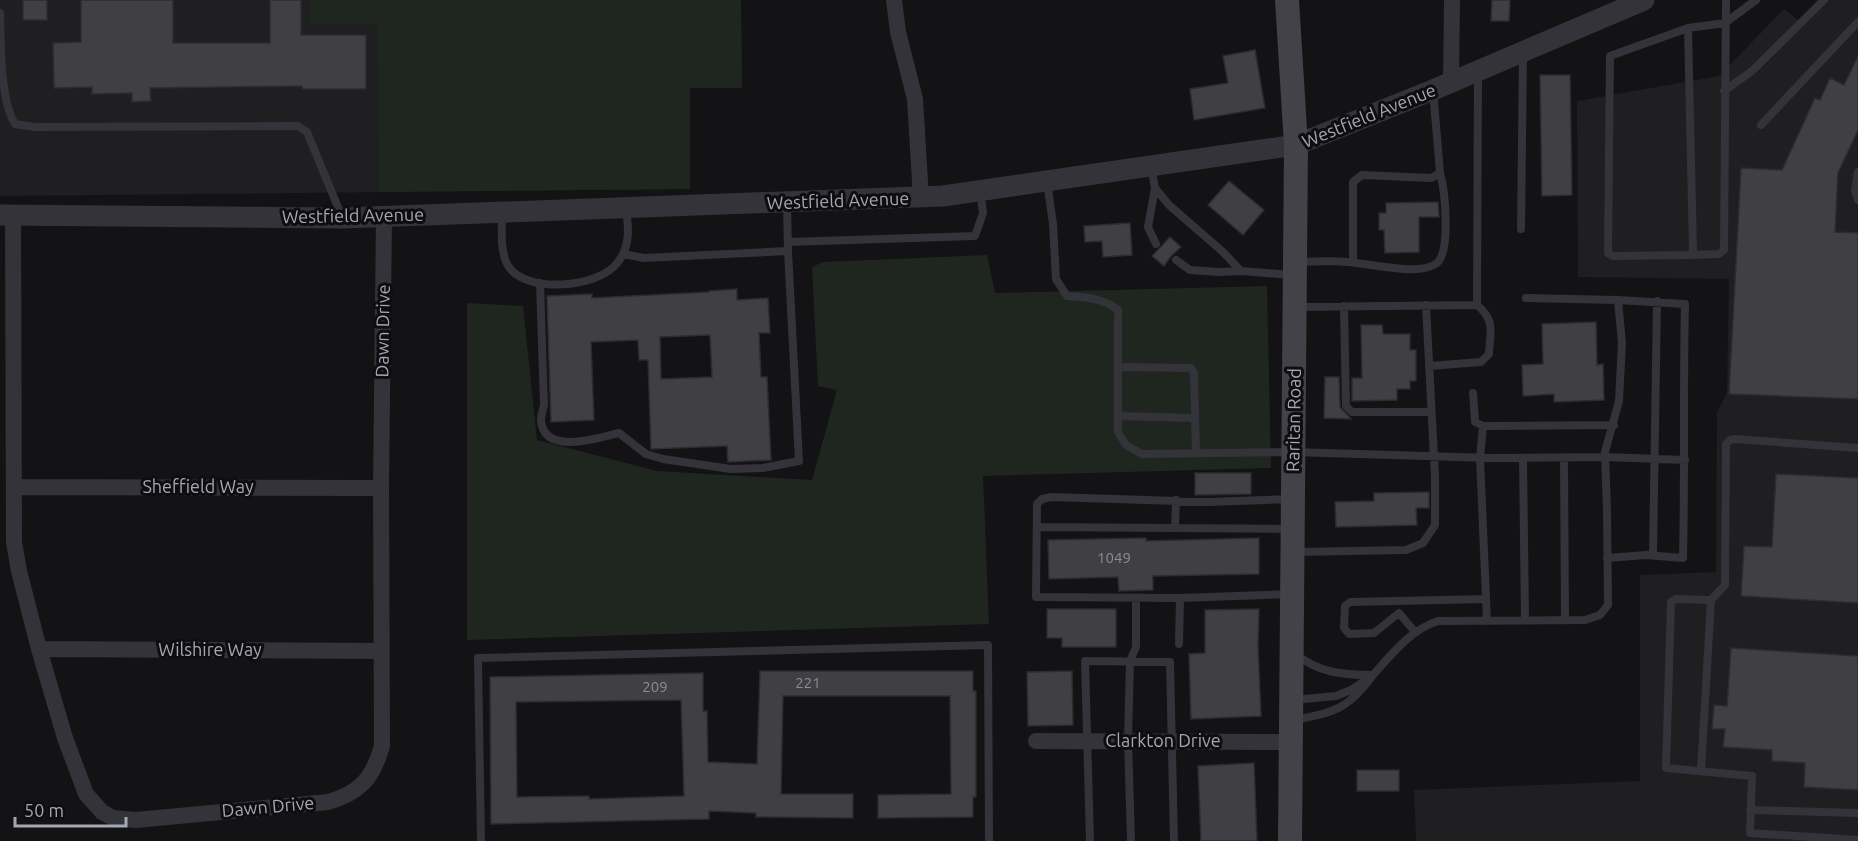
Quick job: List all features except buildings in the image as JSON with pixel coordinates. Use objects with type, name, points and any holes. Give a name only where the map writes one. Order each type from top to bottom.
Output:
[{"type":"main road","name":"Raritan Road","points":[[1287,0],[1296,145],[1290,841]]},
{"type":"street","points":[[894,0],[898,32],[915,99],[921,198]]},
{"type":"street","points":[[1442,86],[1452,0]]},
{"type":"street","name":"Westfield Avenue","points":[[7,215],[343,218],[921,198],[980,191],[1296,145],[1523,52],[1611,7],[1644,0]]},
{"type":"street","name":"Dawn Drive","points":[[7,215],[15,487],[14,542],[19,572],[65,738],[86,794],[102,812],[113,818],[136,820],[328,802],[346,797],[360,787],[370,776],[380,754],[382,746],[381,488],[384,216]]},
{"type":"street","name":"Sheffield Way","points":[[15,487],[381,488]]},
{"type":"street","name":"Wilshire Way","points":[[39,649],[381,651]]},
{"type":"street","name":"Clarkton Drive","points":[[1036,741],[1173,742],[1290,721]]},
{"type":"lane","points":[[1726,0],[1725,23],[1724,92],[1724,250],[1719,254],[1613,256],[1608,253],[1610,56],[1688,28],[1725,23],[1756,0]]},
{"type":"lane","points":[[1724,92],[1752,72],[1824,0]]},
{"type":"lane","points":[[0,13],[2,97],[8,119],[35,127],[298,126],[307,132],[343,218]]},
{"type":"lane","points":[[1761,125],[1858,22]]},
{"type":"lane","points":[[1688,28],[1693,251],[1690,255]]},
{"type":"lane","points":[[1521,230],[1523,52]]},
{"type":"lane","points":[[1477,305],[1478,71]]},
{"type":"lane","points":[[1176,260],[1190,270],[1219,272],[1296,269],[1353,263],[1422,269],[1437,262],[1444,251],[1444,189],[1440,173],[1442,86]]},
{"type":"lane","points":[[1151,166],[1155,188],[1148,227],[1156,244]]},
{"type":"lane","points":[[1858,172],[1855,190],[1858,200]]},
{"type":"lane","points":[[1353,263],[1353,182],[1362,175],[1431,178],[1440,173]]},
{"type":"lane","points":[[1047,181],[1053,224],[1056,279],[1067,296],[1107,302],[1118,310],[1118,432],[1126,444],[1142,454],[1294,452],[1480,458],[1605,457],[1685,460]]},
{"type":"lane","points":[[1155,188],[1169,205],[1223,252],[1241,271]]},
{"type":"lane","points":[[623,254],[644,258],[788,246],[975,236],[983,213],[980,191]]},
{"type":"lane","points":[[540,284],[544,405],[541,420],[545,431],[551,437],[567,443],[619,433],[646,454],[663,459],[732,469],[763,468],[799,461],[787,203]]},
{"type":"lane","points":[[502,214],[506,262],[518,276],[526,281],[540,284],[563,284],[595,279],[618,264],[629,232],[626,209]]},
{"type":"lane","points":[[1526,298],[1657,301],[1685,304],[1683,558],[1653,555],[1607,558]]},
{"type":"lane","points":[[1290,721],[1351,690],[1372,675],[1415,632],[1438,621],[1594,619],[1608,605],[1605,457],[1619,407],[1622,368],[1618,300]]},
{"type":"lane","points":[[1653,555],[1657,301]]},
{"type":"lane","points":[[1037,527],[1175,528],[1292,541],[1406,550],[1424,543],[1435,525],[1435,456],[1426,305]]},
{"type":"lane","points":[[1296,307],[1477,305],[1486,312],[1491,320],[1489,354],[1481,362],[1429,366]]},
{"type":"lane","points":[[1344,306],[1346,406],[1352,412],[1431,412]]},
{"type":"lane","points":[[1118,367],[1191,368],[1194,373],[1196,453]]},
{"type":"lane","points":[[1473,393],[1475,422],[1483,426],[1614,425]]},
{"type":"lane","points":[[1118,416],[1195,418]]},
{"type":"lane","points":[[1483,426],[1480,458],[1487,621]]},
{"type":"lane","points":[[1701,771],[1711,600],[1725,585],[1726,444],[1730,440],[1858,448]]},
{"type":"lane","points":[[1523,458],[1525,619]]},
{"type":"lane","points":[[1564,458],[1565,620]]},
{"type":"lane","points":[[1292,594],[1180,598],[1036,597],[1036,504],[1042,499],[1051,497],[1208,502],[1293,499]]},
{"type":"lane","points":[[1175,528],[1176,500]]},
{"type":"lane","points":[[1131,841],[1128,740],[1130,661],[1136,647],[1136,598]]},
{"type":"lane","points":[[1179,644],[1180,598]]},
{"type":"lane","points":[[1399,613],[1374,633],[1349,634],[1346,632],[1344,617],[1347,603],[1486,598]]},
{"type":"lane","points":[[1711,600],[1676,599],[1671,602],[1665,766],[1752,776],[1750,833],[1858,840]]},
{"type":"lane","points":[[1395,601],[1399,613],[1415,632]]},
{"type":"lane","points":[[481,841],[478,658],[988,645],[989,841]]},
{"type":"lane","points":[[1291,647],[1296,655],[1322,670],[1372,675]]},
{"type":"lane","points":[[1090,841],[1085,661],[1170,662],[1174,841]]},
{"type":"lane","points":[[1290,721],[1342,708],[1361,692],[1372,675]]},
{"type":"lane","points":[[1750,810],[1858,813]]},
{"type":"shaded area","points":[[0,0],[741,0],[742,88],[690,88],[690,189],[0,196]]},
{"type":"shaded area","points":[[310,0],[741,0],[742,88],[690,88],[690,189],[379,192],[377,24],[310,24]]},
{"type":"shaded area","points":[[1820,0],[1858,0],[1858,841],[1416,841],[1414,790],[1640,781],[1640,575],[1716,572],[1717,413],[1727,392],[1729,279],[1578,277],[1577,101],[1719,76],[1784,9],[1798,20]]},
{"type":"shaded area","points":[[987,255],[995,293],[1267,286],[1271,468],[983,476],[989,624],[467,640],[467,303],[523,306],[537,440],[657,471],[812,480],[837,390],[818,386],[812,267],[823,262]]}]
